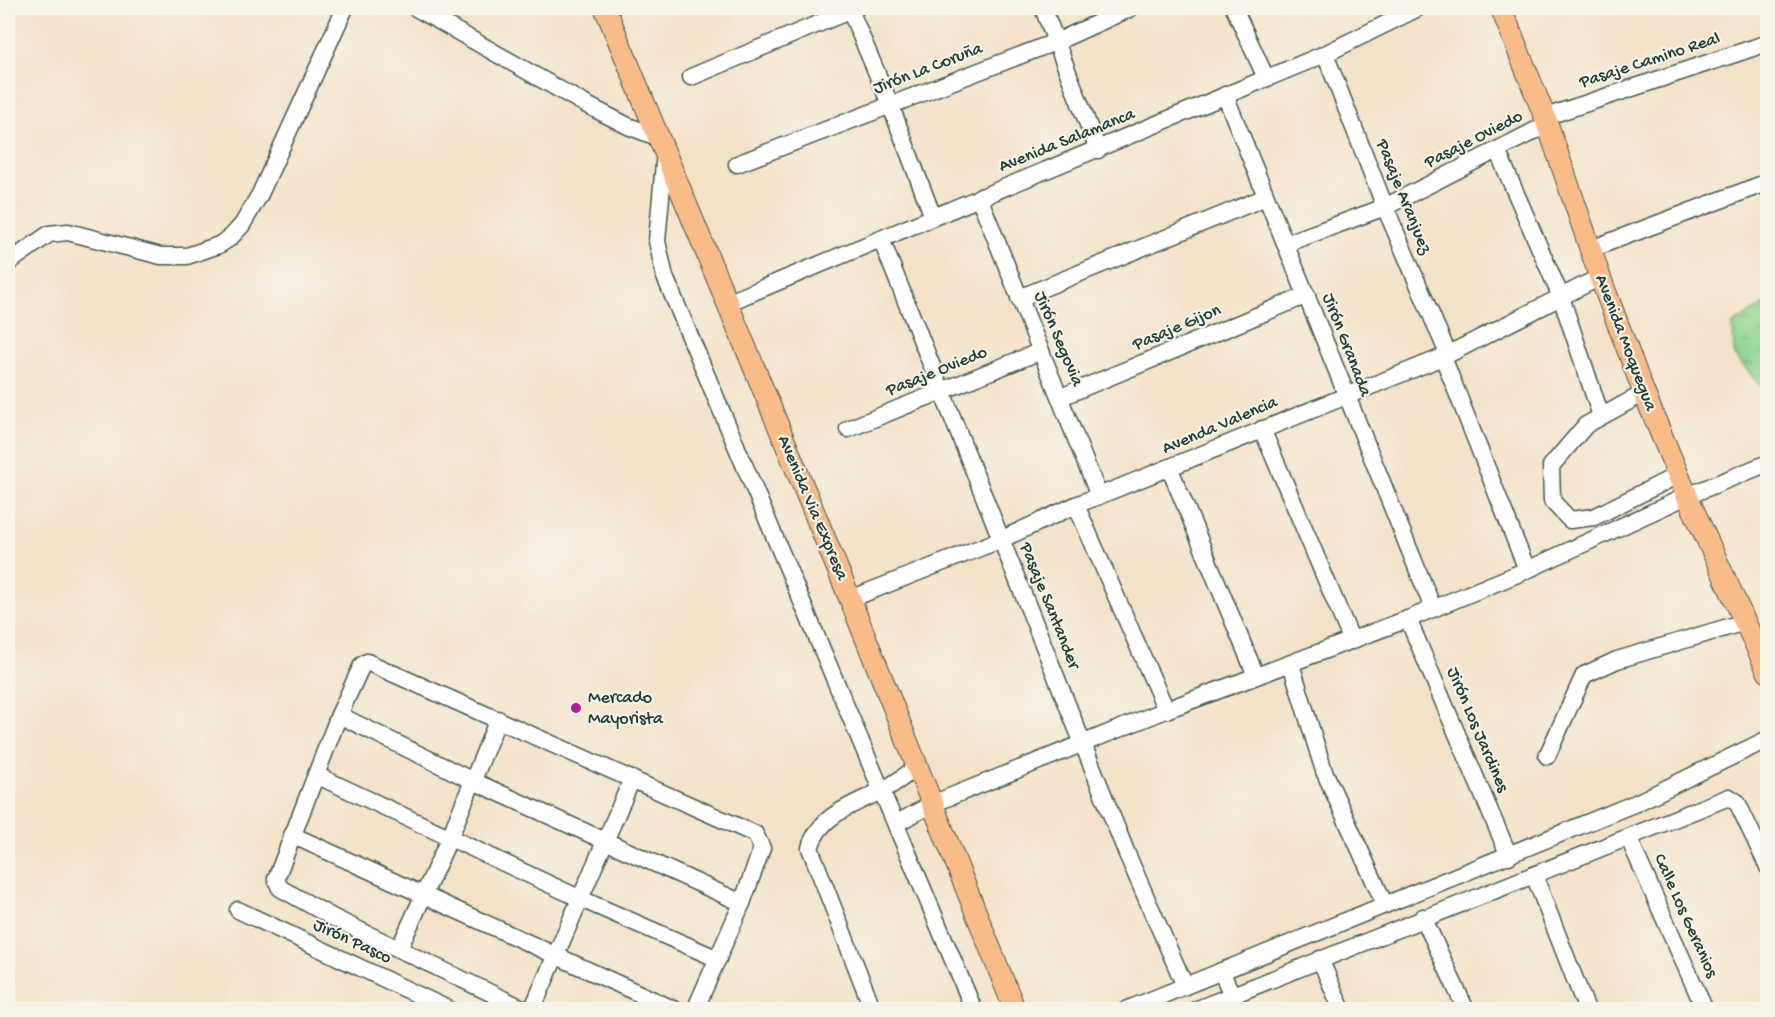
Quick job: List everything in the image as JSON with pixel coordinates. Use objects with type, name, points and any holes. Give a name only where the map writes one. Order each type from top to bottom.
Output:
[{"type":"main road","name":"Avenida Via Expresa","points":[[605,8],[850,599],[1015,1010]]},
{"type":"main road","name":"Avenida Moquegua","points":[[1501,8],[1546,120],[1600,277],[1644,393],[1687,496],[1767,672]]},
{"type":"street","points":[[8,263],[49,234],[68,232],[161,256],[187,256],[219,245],[230,238],[242,225],[260,194],[345,8]]},
{"type":"street","points":[[416,8],[585,104],[663,145],[657,240],[665,277],[975,1010]]},
{"type":"street","points":[[1043,8],[1058,41],[1098,150]]},
{"type":"street","name":"Jirón La Coruña","points":[[737,164],[1058,41],[1131,8]]},
{"type":"street","points":[[1234,8],[1266,78]]},
{"type":"street","name":"Avenida Salamanca","points":[[727,303],[1325,54],[1418,8]]},
{"type":"street","points":[[692,77],[853,9],[933,217]]},
{"type":"street","name":"Pasaje Camino Real","points":[[1546,120],[1767,43]]},
{"type":"street","name":"Pasaje Aranjuez","points":[[1325,54],[1527,570]]},
{"type":"street","name":"Jirón Granada","points":[[1225,95],[1307,295],[1344,396],[1433,608]]},
{"type":"street","name":"Pasaje Oviedo","points":[[1285,244],[1385,207],[1497,150],[1546,120]]},
{"type":"street","points":[[1497,150],[1561,297],[1602,416]]},
{"type":"street","points":[[1591,249],[1767,182]]},
{"type":"street","name":"Jirón Segovia","points":[[979,197],[1062,397],[1099,496]]},
{"type":"street","points":[[1019,298],[1266,197]]},
{"type":"street","name":"Pasaje Santander","points":[[881,239],[1127,854],[1185,987]]},
{"type":"street","name":"Avenda Valencia","points":[[850,599],[1000,540],[1076,505],[1170,469],[1262,429],[1445,356],[1600,277]]},
{"type":"street","name":"Pasaje Gijon","points":[[1062,397],[1307,295]]},
{"type":"street","name":"Pasaje Oviedo","points":[[848,429],[1041,351]]},
{"type":"street","points":[[1573,549],[1570,520],[1552,501],[1551,466],[1586,425],[1644,393]]},
{"type":"street","points":[[1262,429],[1352,641]]},
{"type":"street","points":[[897,823],[932,804],[1166,710],[1408,620],[1527,570],[1687,496],[1767,463]]},
{"type":"street","points":[[1170,469],[1256,676]]},
{"type":"street","points":[[1570,520],[1594,517],[1678,475]]},
{"type":"street","points":[[1076,505],[1166,710]]},
{"type":"street","name":"Jirón Los Jardines","points":[[1408,620],[1509,856]]},
{"type":"street","points":[[1547,756],[1584,675],[1617,660],[1745,622]]},
{"type":"street","points":[[526,1010],[279,888],[276,879],[292,835],[339,715],[362,665],[367,662],[755,834],[762,848],[742,903],[695,1010]]},
{"type":"street","points":[[1291,664],[1324,771],[1385,905]]},
{"type":"street","points":[[339,715],[473,782],[742,903]]},
{"type":"street","points":[[399,949],[450,837],[498,719]]},
{"type":"street","points":[[1126,1010],[1636,803],[1767,739]]},
{"type":"street","points":[[873,1010],[810,849],[814,835],[827,819],[883,790],[917,767]]},
{"type":"street","points":[[316,775],[581,900],[718,959]]},
{"type":"street","points":[[532,1010],[632,779]]},
{"type":"street","points":[[1195,1010],[1235,1002],[1262,982],[1729,797],[1737,802],[1767,867]]},
{"type":"street","points":[[292,835],[675,1010]]},
{"type":"street","name":"Calle Los Geranios","points":[[1629,838],[1702,1003]]},
{"type":"street","points":[[1534,875],[1587,1010]]},
{"type":"street","name":"Jirón Pasco","points":[[238,910],[450,1010]]},
{"type":"street","points":[[1423,917],[1466,1010]]},
{"type":"street","points":[[1320,959],[1342,1010]]},
{"type":"street","points":[[1221,971],[1235,1002]]},
{"type":"green space","points":[[1767,303],[1767,385],[1762,388],[1734,354],[1733,324]]},
{"type":"place","name":"Mercado Mayorista","points":[[576,708]]}]
